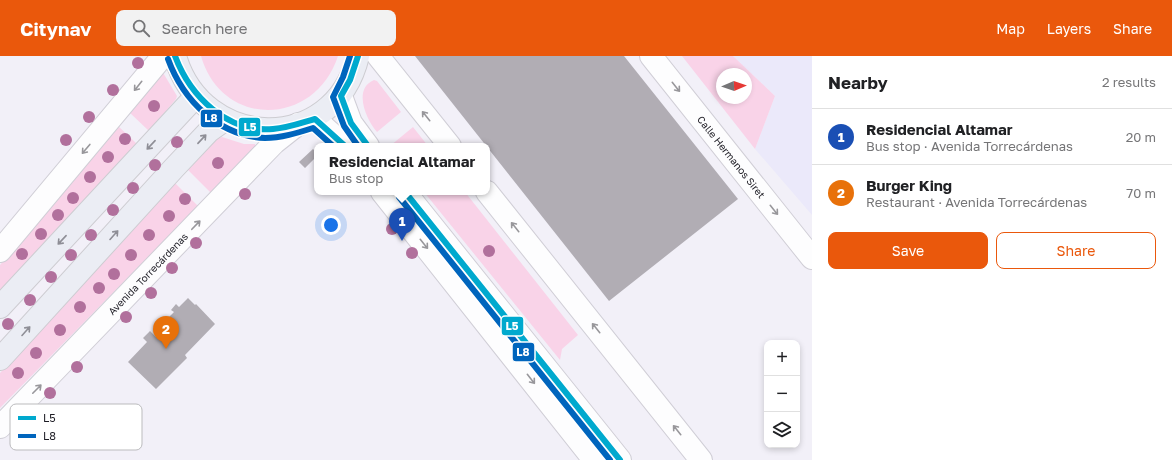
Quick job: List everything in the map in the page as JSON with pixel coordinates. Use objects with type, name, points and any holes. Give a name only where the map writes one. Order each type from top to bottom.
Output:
[{"type":"main road","points":[[175,56],[188,84],[196,96],[226,119],[259,129],[273,129],[307,122],[330,107],[341,96],[350,80],[358,56]]},
{"type":"main road","points":[[0,306],[196,96]]},
{"type":"main road","points":[[0,360],[174,168],[209,131],[226,119]]},
{"type":"street","points":[[0,251],[163,56]]},
{"type":"street","points":[[378,56],[448,143]]},
{"type":"street","name":"Calle Hermanos Siret","points":[[651,56],[812,258]]},
{"type":"street","points":[[341,96],[350,123],[366,143]]},
{"type":"street","points":[[307,122],[340,143]]},
{"type":"street","name":"Avenida Torrecárdenas","points":[[22,404],[274,143],[307,122]]},
{"type":"street","points":[[384,195],[594,460]]},
{"type":"street","points":[[407,195],[620,460]]},
{"type":"street","points":[[489,195],[702,460]]},
{"type":"street","name":"Avenida Torrecárdenas","points":[[0,427],[10,417]]},
{"type":"shaded area","points":[[201,56],[338,56],[326,79],[310,96],[290,106],[269,110],[248,107],[228,97],[212,80]]},
{"type":"shaded area","points":[[682,56],[733,56],[746,68],[716,68],[716,99]]},
{"type":"shaded area","points":[[733,56],[812,56],[812,215],[755,149],[775,96],[752,74],[752,68],[746,68]]},
{"type":"shaded area","points":[[162,71],[177,96],[149,131],[129,112]]},
{"type":"shaded area","points":[[752,74],[775,96],[755,149],[720,104],[752,104]]},
{"type":"shaded area","points":[[374,80],[377,81],[401,112],[377,132],[366,113],[363,98],[364,90],[367,84]]},
{"type":"shaded area","points":[[117,125],[137,144],[0,292],[0,265]]},
{"type":"shaded area","points":[[413,127],[426,143],[394,143]]},
{"type":"shaded area","points":[[222,137],[244,144],[255,144],[255,148],[211,193],[188,170],[217,139]]},
{"type":"shaded area","points":[[175,183],[198,206],[0,408],[0,373]]},
{"type":"shaded area","points":[[426,195],[467,195],[578,335],[562,349],[560,360]]},
{"type":"building","points":[[415,56],[624,56],[738,199],[609,301],[490,151],[490,143],[484,143]]},
{"type":"building","points":[[313,149],[314,150],[314,159],[305,168],[299,162]]},
{"type":"building","points":[[188,298],[195,305],[196,304],[215,324],[185,355],[187,358],[156,389],[128,362],[147,342],[143,338],[150,331],[156,337],[160,333],[160,326],[174,312],[171,310],[176,304],[179,307]]},
{"type":"transit line","name":"L5","points":[[175,56],[190,85],[200,98],[212,109],[226,118],[240,125],[256,129],[279,128],[315,119],[342,143]]},
{"type":"transit line","name":"L8","points":[[350,56],[343,77],[333,97],[344,126],[356,143]]},
{"type":"transit line","name":"L5","points":[[358,56],[350,80],[341,96],[351,123],[366,143]]},
{"type":"transit line","name":"L8","points":[[168,59],[183,88],[193,101],[204,113],[232,131],[248,136],[271,138],[313,128],[330,143]]},
{"type":"transit line","name":"L5","points":[[407,195],[620,460]]},
{"type":"transit line","name":"L8","points":[[399,197],[610,460]]},
{"type":"place","name":"Residencial Altamar","points":[[402,241]]},
{"type":"place","name":"Burger King","points":[[166,349]]}]
